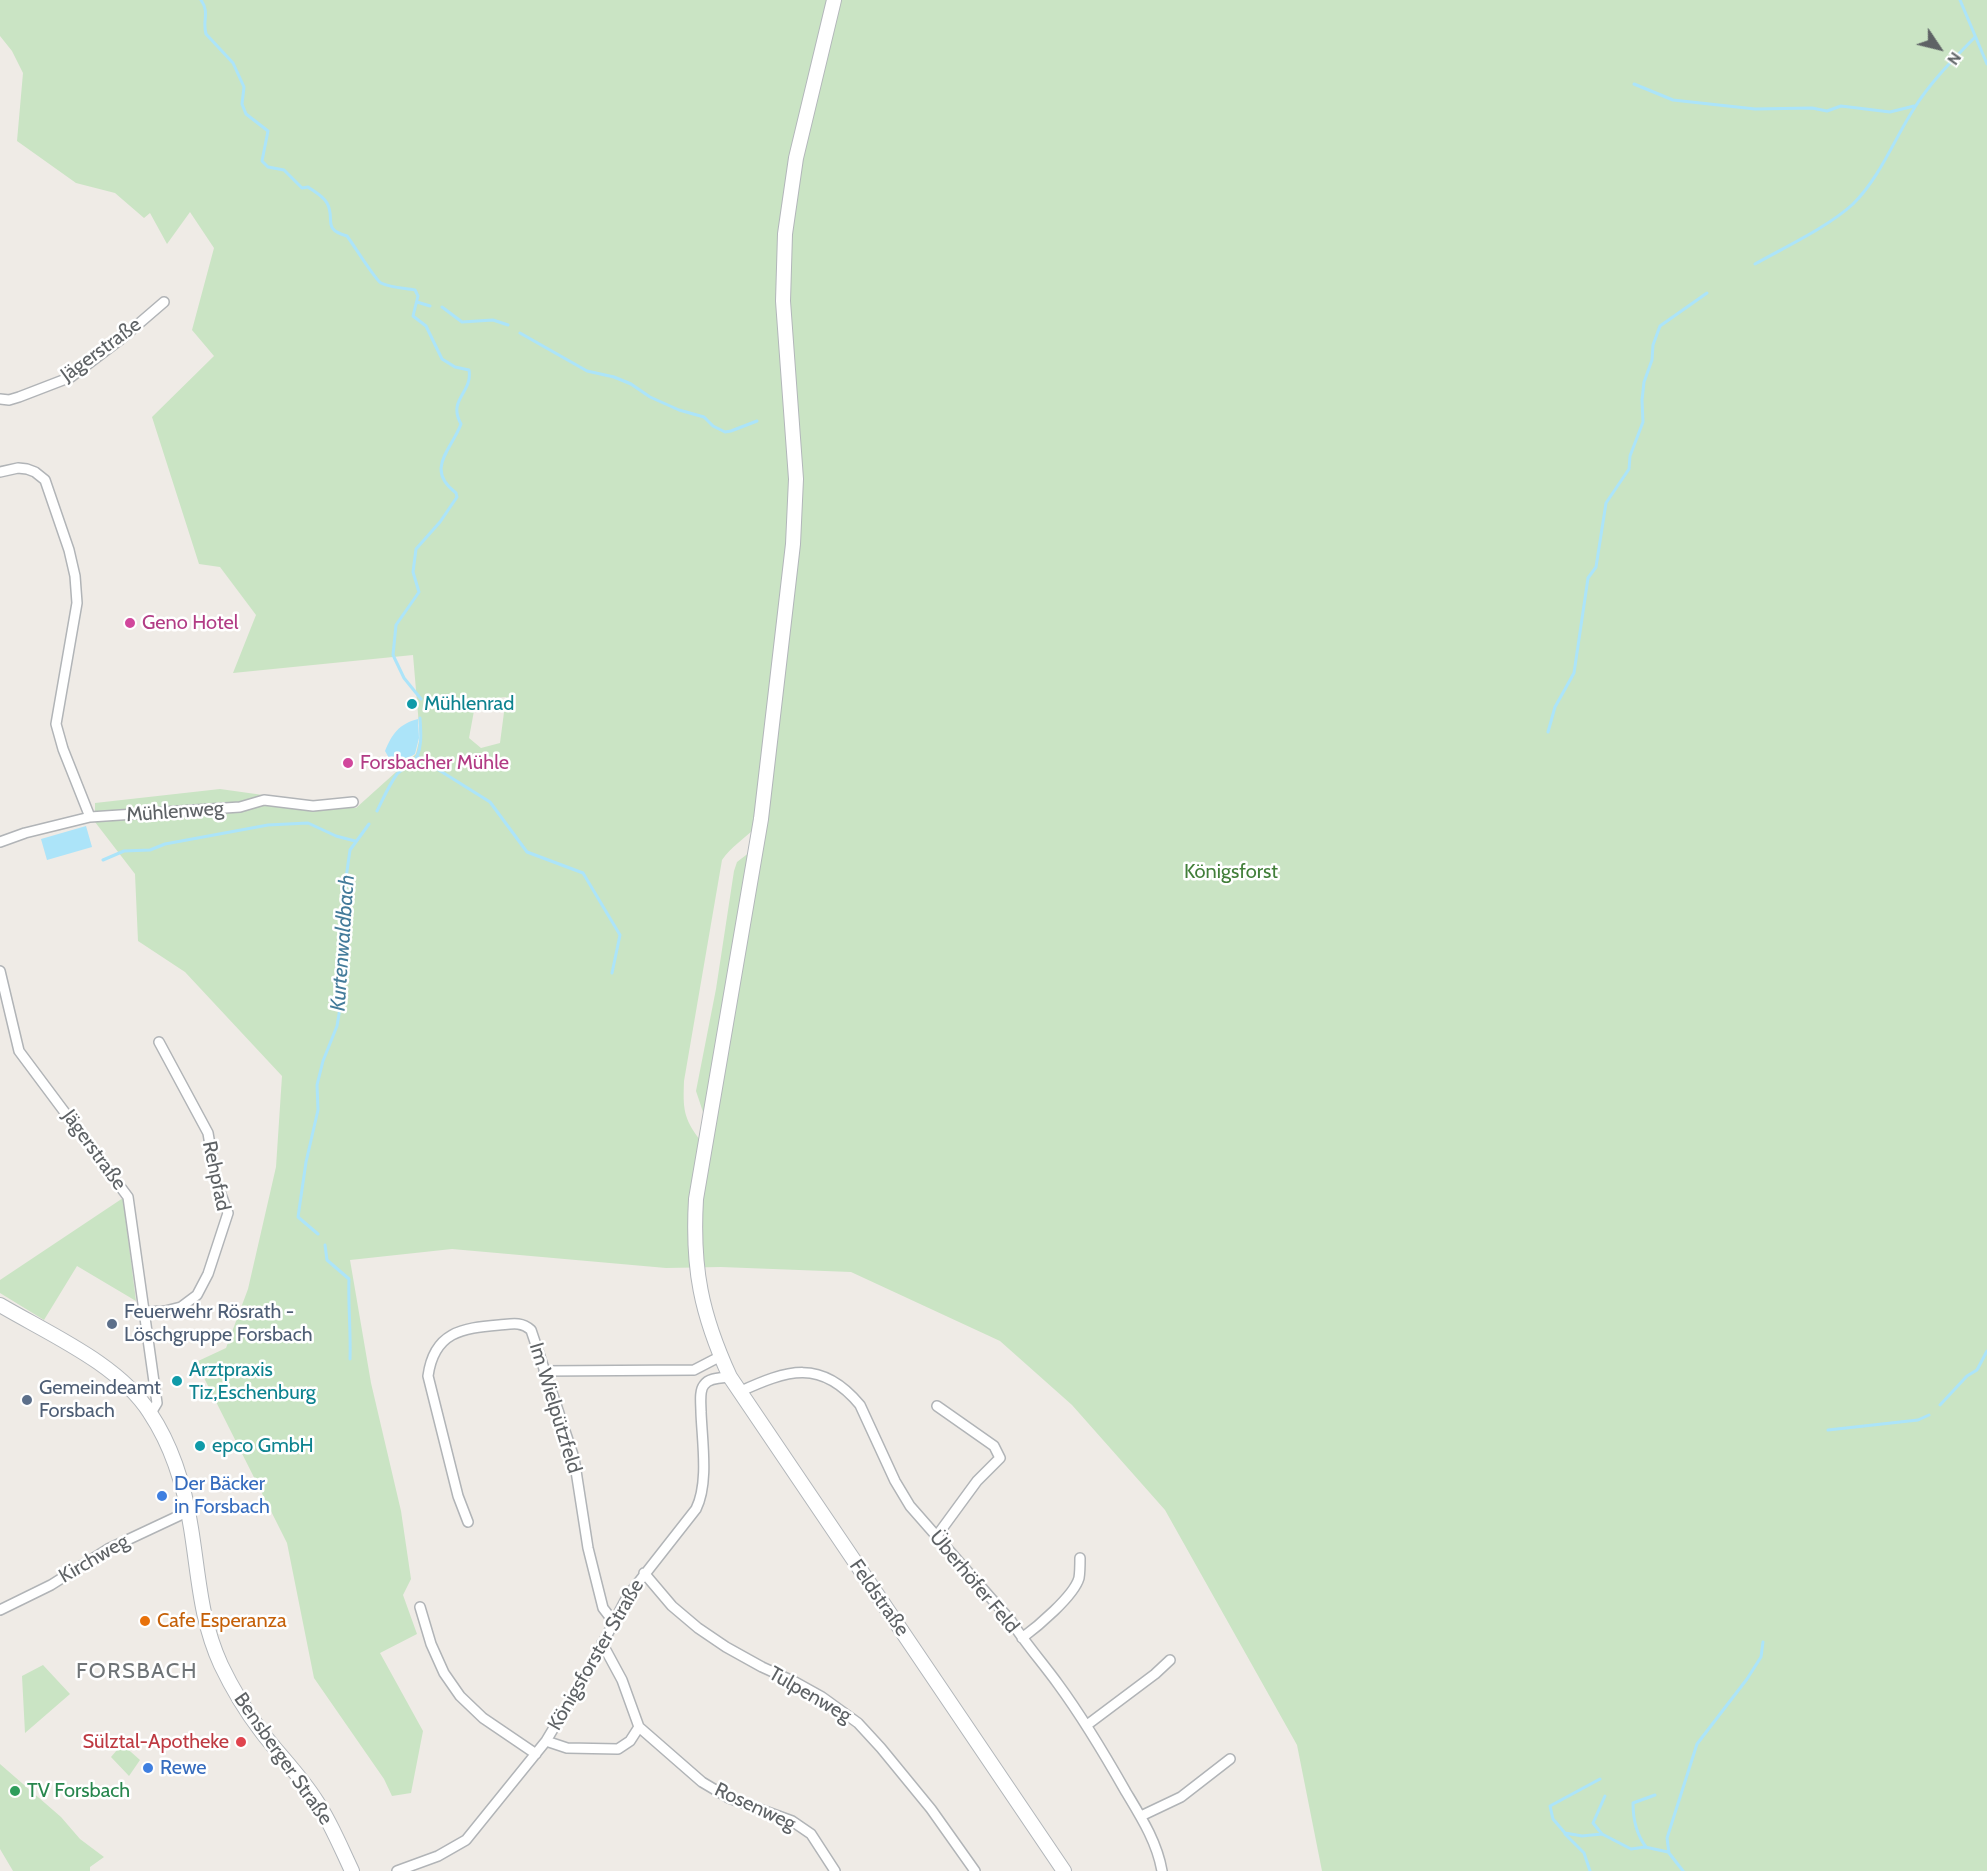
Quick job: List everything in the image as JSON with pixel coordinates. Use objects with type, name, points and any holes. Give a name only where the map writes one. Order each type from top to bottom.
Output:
[{"type":"main road","name":"Feldstraße","points":[[834,0],[796,158],[784,234],[783,301],[796,478],[795,524],[760,827],[696,1199],[695,1251],[706,1318],[730,1377],[1064,1871]]},
{"type":"main road","name":"Bensberger Straße","points":[[0,1305],[99,1364],[121,1381],[151,1413],[171,1452],[189,1511],[203,1614],[220,1662],[232,1688],[248,1713],[318,1803],[352,1871]]},
{"type":"street","name":"Jägerstraße","points":[[0,399],[9,400],[19,397],[70,377],[121,339],[164,302]]},
{"type":"street","points":[[0,472],[18,468],[27,469],[35,471],[45,480],[73,567],[77,603],[56,724],[90,817]]},
{"type":"street","name":"Mühlenweg","points":[[0,842],[25,833],[90,817],[229,808],[264,800],[313,806],[353,802]]},
{"type":"street","name":"Jägerstraße","points":[[0,971],[19,1051],[128,1197],[157,1403],[151,1413]]},
{"type":"street","name":"Rehpfad","points":[[144,1312],[165,1311],[181,1307],[197,1295],[208,1274],[228,1213],[216,1181],[208,1133],[159,1042]]},
{"type":"street","name":"Im Wielpützfeld","points":[[468,1522],[458,1496],[428,1376],[434,1353],[445,1339],[460,1330],[472,1327],[522,1324],[531,1330],[574,1458],[582,1518],[603,1608],[613,1621]]},
{"type":"street","points":[[544,1371],[694,1370],[721,1356]]},
{"type":"street","name":"Königsforster Straße","points":[[397,1871],[438,1856],[466,1840],[546,1741],[592,1664],[627,1597],[691,1517],[701,1498],[703,1478],[702,1386],[699,1375],[694,1370]]},
{"type":"street","name":"Überhöfer Feld","points":[[739,1392],[769,1378],[797,1372],[810,1372],[842,1387],[860,1404],[895,1481],[910,1506],[1011,1621],[1087,1725],[1141,1816],[1159,1852],[1162,1871]]},
{"type":"street","points":[[702,1386],[707,1381],[716,1378],[730,1377]]},
{"type":"street","points":[[936,1537],[977,1481],[1000,1458],[994,1446],[937,1406]]},
{"type":"street","name":"Kirchweg","points":[[0,1610],[51,1585],[108,1549],[189,1511]]},
{"type":"street","points":[[1022,1638],[1046,1620],[1078,1580],[1080,1558]]},
{"type":"street","name":"Tulpenweg","points":[[644,1573],[672,1606],[698,1628],[726,1647],[822,1697],[858,1723],[931,1809],[975,1871]]},
{"type":"street","points":[[420,1607],[431,1644],[444,1673],[460,1696],[483,1718],[536,1754]]},
{"type":"street","name":"Rosenweg","points":[[602,1643],[622,1680],[639,1727],[702,1782],[729,1798],[792,1821],[811,1834],[836,1871]]},
{"type":"street","points":[[1087,1725],[1170,1660]]},
{"type":"street","points":[[546,1741],[567,1749],[618,1749],[630,1741],[639,1727]]},
{"type":"street","points":[[1141,1816],[1181,1797],[1230,1759]]},
{"type":"green space","name":"Königsforst","points":[[0,0],[1987,0],[1987,1871],[1322,1871],[1297,1745],[1165,1510],[1072,1405],[1000,1341],[851,1272],[721,1267],[666,1268],[452,1249],[350,1260],[371,1383],[401,1511],[411,1579],[403,1595],[417,1634],[380,1653],[423,1731],[411,1793],[392,1796],[384,1779],[314,1678],[287,1543],[196,1362],[226,1348],[248,1289],[276,1167],[282,1076],[185,972],[138,941],[135,874],[95,822],[95,803],[220,789],[356,808],[416,754],[420,737],[413,655],[233,673],[256,615],[220,567],[199,564],[152,417],[214,356],[192,330],[214,248],[190,212],[167,244],[150,213],[144,218],[115,193],[76,183],[17,141],[23,73],[12,51],[0,36]],"holes":[[[506,697],[500,743],[481,748],[469,738],[476,700]],[[755,828],[750,852],[737,862],[734,871],[716,989],[696,1091],[704,1115],[700,1140],[685,1112],[684,1081],[722,860]]]},
{"type":"green space","points":[[123,1198],[136,1301],[77,1266],[44,1320],[0,1293],[0,1280]]},
{"type":"green space","points":[[43,1665],[70,1694],[25,1733],[22,1676]]},
{"type":"green space","points":[[122,1744],[140,1760],[129,1776],[111,1757]]},
{"type":"green space","name":"TV Forsbach","points":[[0,1764],[61,1817],[80,1839],[104,1857],[90,1867],[90,1871],[13,1871],[0,1849]]},
{"type":"water","points":[[418,719],[419,738],[415,754],[394,767],[385,751],[388,745],[401,727]]},
{"type":"water","points":[[86,826],[92,847],[47,860],[41,839]]},
{"type":"waterway","name":"Kurtenwaldbach","points":[[201,0],[205,9],[206,34],[233,63],[244,87],[242,104],[246,114],[268,131],[262,161],[268,167],[284,170],[302,188],[308,187],[323,198],[329,209],[332,227],[347,236],[378,281],[393,287],[415,290],[418,296],[413,316],[426,326],[442,359],[455,367],[469,370],[467,385],[457,408],[461,424],[441,467],[442,476],[457,497],[440,522],[416,549],[413,572],[419,592],[396,625],[393,655],[404,678],[421,699]]},
{"type":"waterway","points":[[1960,0],[1987,64]]},
{"type":"waterway","points":[[1755,264],[1819,229],[1853,204],[1872,182],[1921,97],[1975,37]]},
{"type":"waterway","points":[[1634,84],[1673,100],[1755,109],[1812,108],[1827,111],[1841,106],[1890,112],[1914,106]]},
{"type":"waterway","points":[[1548,732],[1555,707],[1574,673],[1588,578],[1596,567],[1606,503],[1629,469],[1630,456],[1643,422],[1644,382],[1652,360],[1653,345],[1660,326],[1707,293]]},
{"type":"waterway","points":[[417,302],[430,306]]},
{"type":"waterway","points":[[442,307],[462,322],[493,320],[508,325]]},
{"type":"waterway","points":[[520,333],[587,371],[614,377],[631,384],[650,397],[679,410],[704,417],[713,426],[725,432],[757,421]]},
{"type":"waterway","name":"Kurtenwaldbach","points":[[377,811],[397,774],[416,759],[421,742],[420,718]]},
{"type":"waterway","points":[[418,757],[490,802],[527,852],[583,873],[620,935],[612,973]]},
{"type":"waterway","points":[[103,860],[124,851],[150,850],[165,844],[268,825],[308,823],[336,836],[355,841]]},
{"type":"waterway","name":"Kurtenwaldbach","points":[[318,1234],[298,1217],[306,1162],[318,1110],[317,1085],[323,1061],[337,1026],[341,1002],[346,878],[350,850],[369,824]]},
{"type":"waterway","name":"Kurtenwaldbach","points":[[325,1245],[327,1260],[349,1279],[350,1359]]},
{"type":"waterway","points":[[1940,1405],[1967,1376],[1977,1370],[1987,1351]]},
{"type":"waterway","points":[[1828,1430],[1918,1420],[1929,1415]]},
{"type":"waterway","points":[[1683,1871],[1669,1853],[1667,1838],[1697,1744],[1747,1679],[1761,1657],[1763,1642]]},
{"type":"waterway","points":[[1600,1779],[1550,1806],[1553,1819],[1565,1833],[1582,1836],[1602,1834],[1631,1849],[1645,1847],[1668,1852]]},
{"type":"waterway","points":[[1646,1847],[1636,1826],[1633,1803],[1655,1795]]},
{"type":"waterway","points":[[1602,1834],[1593,1823],[1605,1796]]},
{"type":"waterway","points":[[1565,1834],[1584,1853],[1590,1871]]},
{"type":"place","name":"Geno Hotel","points":[[130,623]]},
{"type":"place","name":"Mühlenrad","points":[[412,704]]},
{"type":"place","name":"Forsbacher Mühle","points":[[348,763]]},
{"type":"place","name":"Feuerwehr Rösrath - Löschgruppe Forsbach","points":[[112,1324]]},
{"type":"place","name":"Arztpraxis Tiz,Eschenburg","points":[[177,1381]]},
{"type":"place","name":"Gemeindeamt Forsbach","points":[[27,1400]]},
{"type":"place","name":"epco GmbH","points":[[200,1446]]},
{"type":"place","name":"Der Bäcker in Forsbach","points":[[162,1496]]},
{"type":"place","name":"Cafe Esperanza","points":[[145,1621]]},
{"type":"place","name":"Sülztal-Apotheke","points":[[241,1742]]},
{"type":"place","name":"Rewe","points":[[148,1768]]},
{"type":"place","name":"TV Forsbach","points":[[15,1791]]},
{"type":"district","name":"FORSBACH","points":[[137,1672]]}]
